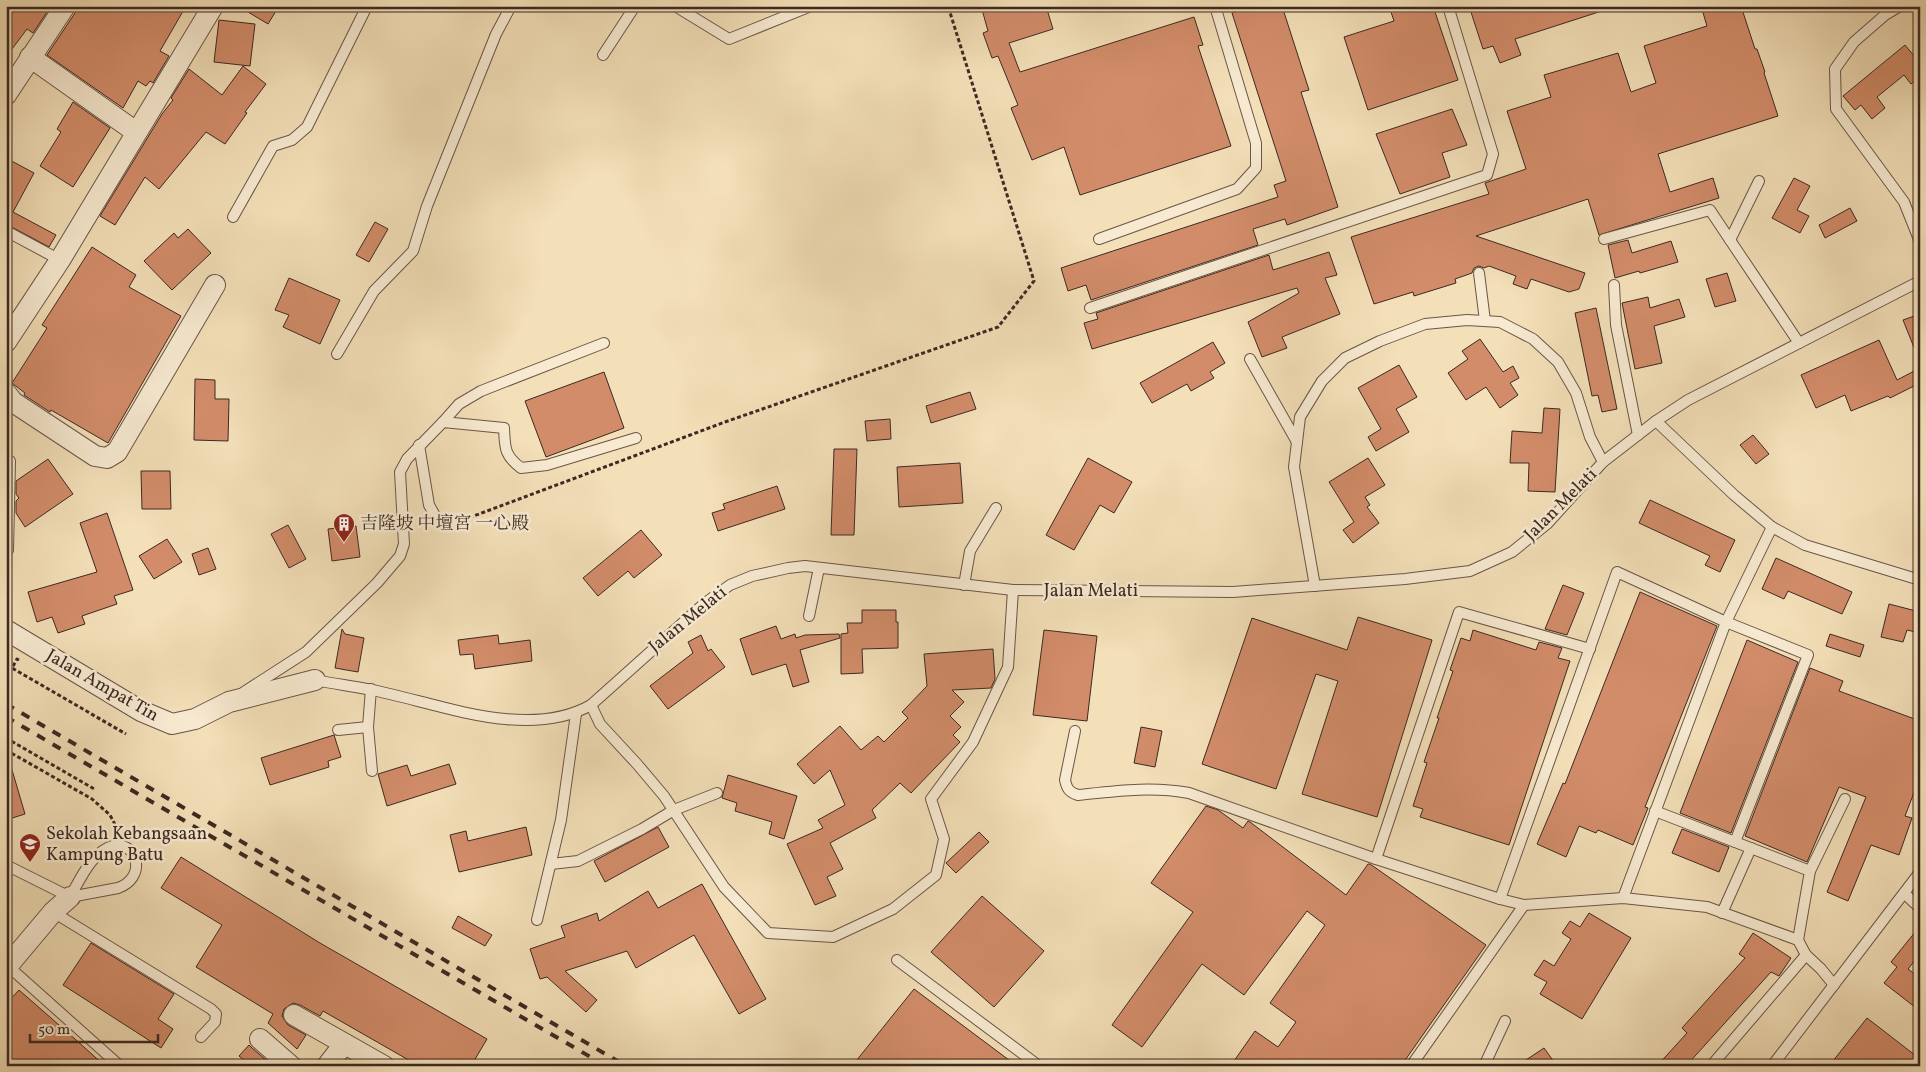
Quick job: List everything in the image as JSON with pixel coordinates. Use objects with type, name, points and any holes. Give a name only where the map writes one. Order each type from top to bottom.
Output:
[{"type":"street","points":[[6,95],[65,6]]},
{"type":"street","points":[[6,342],[60,260],[213,6]]},
{"type":"street","points":[[30,57],[136,132]]},
{"type":"street","points":[[6,393],[13,402],[95,456],[107,458],[117,452],[214,285]]},
{"type":"street","name":"Jalan Ampat Tin","points":[[6,630],[162,722],[172,724],[188,722],[229,702]]},
{"type":"street","name":"Jalan Melati","points":[[229,702],[316,680]]},
{"type":"street","points":[[7,966],[53,912],[70,897]]},
{"type":"street","points":[[294,1015],[384,1066]]},
{"type":"street","points":[[260,1040],[291,1066]]},
{"type":"street","points":[[327,1066],[344,1044]]},
{"type":"lane","points":[[233,217],[273,146],[292,140],[308,127],[367,6]]},
{"type":"lane","points":[[337,354],[374,291],[413,252],[427,206],[496,34],[511,6]]},
{"type":"lane","points":[[603,55],[635,6]]},
{"type":"lane","points":[[675,6],[730,39],[811,6]]},
{"type":"lane","points":[[1099,239],[1237,189],[1256,168],[1256,143],[1215,6]]},
{"type":"lane","points":[[1090,308],[1487,175],[1493,154],[1448,6]]},
{"type":"lane","points":[[1900,6],[1886,14],[1854,42],[1835,70],[1836,109],[1904,202],[1920,242]]},
{"type":"lane","points":[[1730,240],[1759,181]]},
{"type":"lane","points":[[1604,239],[1710,210],[1799,343]]},
{"type":"lane","points":[[6,231],[60,260]]},
{"type":"lane","points":[[1479,273],[1485,321]]},
{"type":"lane","name":"Jalan Melati","points":[[316,680],[372,690],[485,717],[503,719],[545,718],[576,714],[591,705],[698,609],[730,585],[752,576],[805,566],[1013,590],[1233,592],[1405,579],[1470,571],[1512,552],[1548,524],[1603,462],[1656,421],[1688,400],[1920,281]]},
{"type":"lane","points":[[1614,285],[1616,325],[1638,435]]},
{"type":"lane","points":[[1315,586],[1294,467],[1300,417],[1322,381],[1345,358],[1380,341],[1425,324],[1466,320],[1500,322],[1533,338],[1558,362],[1576,393],[1590,437],[1603,462]]},
{"type":"lane","points":[[229,702],[306,652],[377,583],[400,556],[404,544],[400,472],[406,459],[459,404],[481,392],[604,344]]},
{"type":"lane","points":[[1250,359],[1297,442]]},
{"type":"lane","points":[[1656,421],[1734,496],[1772,527],[1805,545],[1920,580]]},
{"type":"lane","points":[[443,422],[504,428],[506,452],[511,461],[521,468],[547,465],[636,438]]},
{"type":"lane","points":[[419,445],[429,505],[438,521],[452,524]]},
{"type":"lane","points":[[6,553],[8,550],[10,461]]},
{"type":"lane","points":[[964,585],[970,551],[996,508]]},
{"type":"lane","points":[[1623,898],[1726,622],[1772,527]]},
{"type":"lane","points":[[809,616],[820,568]]},
{"type":"lane","points":[[1500,899],[1617,572],[1726,622],[1808,655],[1735,842]]},
{"type":"lane","points":[[591,705],[600,724],[637,764],[674,810],[724,887],[768,933],[833,937],[893,909],[936,876],[944,839],[931,798],[973,742],[1008,667],[1013,590]]},
{"type":"lane","points":[[1376,859],[1458,612],[1590,649]]},
{"type":"lane","points":[[372,690],[368,726],[372,771]]},
{"type":"lane","points":[[537,920],[561,820],[576,714]]},
{"type":"lane","points":[[338,730],[368,726]]},
{"type":"lane","points":[[1075,731],[1065,780],[1070,792],[1078,795],[1140,789],[1169,789],[1189,793],[1376,859],[1524,905],[1623,898],[1707,907],[1798,940]]},
{"type":"lane","points":[[551,864],[578,861],[642,829],[674,810],[717,794]]},
{"type":"lane","points":[[1834,985],[1806,955],[1798,940],[1810,871],[1845,800]]},
{"type":"lane","points":[[1655,811],[1810,871]]},
{"type":"lane","points":[[6,865],[70,897],[118,888],[128,883],[135,876],[136,869],[132,854],[125,846],[119,844],[102,850],[84,873],[70,897]]},
{"type":"lane","points":[[1722,913],[1751,848]]},
{"type":"lane","points":[[1772,1066],[1920,872]]},
{"type":"lane","points":[[1904,893],[1920,908]]},
{"type":"lane","points":[[1411,1066],[1524,905]]},
{"type":"lane","points":[[53,912],[211,1009],[216,1014],[215,1022],[201,1037]]},
{"type":"lane","points":[[1711,1066],[1806,955]]},
{"type":"lane","points":[[897,960],[1038,1066]]},
{"type":"lane","points":[[7,966],[120,1066]]},
{"type":"lane","points":[[1484,1066],[1505,1021]]},
{"type":"path","points":[[452,524],[725,422],[998,327],[1034,281],[948,6]]},
{"type":"path","points":[[16,659],[12,668],[126,734]]},
{"type":"path","points":[[6,738],[96,790]]},
{"type":"path","points":[[6,750],[92,799],[110,815],[132,854]]},
{"type":"building","points":[[6,6],[51,6],[33,33],[27,29],[6,57]]},
{"type":"building","points":[[77,6],[186,6],[160,51],[169,56],[153,83],[150,81],[146,86],[138,81],[123,108],[47,55],[75,13]]},
{"type":"building","points":[[238,6],[279,6],[268,24]]},
{"type":"building","points":[[981,6],[1046,6],[1053,29],[1009,43],[1020,72],[1194,17],[1203,45],[1198,46],[1231,146],[1080,195],[1064,147],[1032,160],[1011,108],[1018,105],[998,56],[992,58],[983,33],[988,31]]},
{"type":"building","points":[[1252,6],[1282,6],[1309,90],[1301,92],[1338,207],[1287,225],[1285,219],[1253,229],[1258,245],[1091,300],[1086,285],[1068,291],[1061,268],[1278,197],[1274,185],[1286,181],[1232,13]]},
{"type":"building","points":[[1389,6],[1433,6],[1458,80],[1368,110],[1344,37],[1394,21]]},
{"type":"building","points":[[1469,6],[1608,6],[1608,9],[1515,39],[1521,55],[1500,63],[1493,46],[1483,49]]},
{"type":"building","points":[[1701,6],[1741,6],[1755,49],[1757,49],[1765,72],[1778,116],[1658,154],[1670,192],[1713,178],[1719,198],[1599,235],[1588,199],[1476,236],[1585,273],[1579,289],[1569,292],[1531,279],[1527,289],[1513,284],[1516,276],[1489,266],[1484,268],[1479,266],[1474,268],[1472,273],[1455,279],[1456,283],[1414,296],[1413,292],[1374,304],[1351,237],[1489,194],[1485,183],[1526,169],[1507,111],[1551,97],[1544,75],[1618,53],[1631,92],[1656,83],[1644,46],[1707,26]]},
{"type":"building","points":[[219,20],[255,24],[250,66],[214,62]]},
{"type":"building","points":[[1905,45],[1920,63],[1920,77],[1911,84],[1904,75],[1877,97],[1885,108],[1872,119],[1861,105],[1855,110],[1843,96]]},
{"type":"building","points":[[243,66],[266,84],[245,112],[247,113],[225,144],[206,132],[159,189],[145,177],[115,225],[100,216],[162,114],[173,100],[171,98],[189,69],[222,95]]},
{"type":"building","points":[[73,102],[110,128],[73,187],[40,166],[61,132],[57,129]]},
{"type":"building","points":[[1452,109],[1467,145],[1442,153],[1450,177],[1400,194],[1376,134]]},
{"type":"building","points":[[6,158],[34,173],[13,212],[56,235],[49,247],[6,224]]},
{"type":"building","points":[[1794,178],[1810,186],[1797,210],[1809,216],[1800,233],[1772,218]]},
{"type":"building","points":[[1850,208],[1857,221],[1825,238],[1819,225]]},
{"type":"building","points":[[375,222],[388,229],[369,262],[356,255]]},
{"type":"building","points":[[188,229],[211,253],[172,290],[144,261],[174,233],[178,238]]},
{"type":"building","points":[[1628,240],[1632,253],[1671,241],[1678,262],[1615,278],[1608,245]]},
{"type":"building","points":[[92,247],[136,275],[129,287],[181,316],[108,443],[51,410],[50,412],[24,395],[25,393],[12,383],[47,328],[42,325]]},
{"type":"building","points":[[1329,252],[1337,275],[1325,278],[1340,314],[1282,337],[1287,348],[1262,357],[1248,322],[1299,293],[1297,288],[1092,349],[1084,323],[1098,319],[1096,313],[1269,255],[1273,270]]},
{"type":"building","points":[[1727,273],[1736,301],[1715,307],[1706,279]]},
{"type":"building","points":[[289,278],[340,300],[320,344],[283,327],[289,315],[275,310]]},
{"type":"building","points":[[1648,297],[1650,308],[1679,299],[1685,317],[1654,326],[1662,363],[1635,369],[1622,303]]},
{"type":"building","points":[[1596,308],[1617,409],[1602,412],[1598,395],[1592,396],[1575,313]]},
{"type":"building","points":[[1920,314],[1920,360],[1919,360],[1903,320]]},
{"type":"building","points":[[1480,339],[1503,372],[1513,366],[1519,378],[1510,383],[1518,395],[1500,408],[1486,387],[1466,400],[1448,373],[1468,359],[1462,351]]},
{"type":"building","points":[[1879,340],[1897,380],[1920,368],[1920,383],[1890,398],[1888,396],[1851,411],[1845,395],[1816,408],[1801,375]]},
{"type":"building","points":[[1213,342],[1225,363],[1210,372],[1214,378],[1191,391],[1187,384],[1152,403],[1140,383]]},
{"type":"building","points":[[1399,365],[1417,397],[1396,409],[1409,432],[1376,451],[1368,437],[1381,429],[1358,388]]},
{"type":"building","points":[[604,372],[624,428],[546,457],[525,401]]},
{"type":"building","points":[[195,379],[215,380],[215,399],[229,399],[228,441],[194,440]]},
{"type":"building","points":[[970,392],[976,409],[931,423],[926,406]]},
{"type":"building","points":[[1544,408],[1560,409],[1555,492],[1528,491],[1529,463],[1510,463],[1512,431],[1542,433]]},
{"type":"building","points":[[890,419],[891,439],[867,441],[865,421]]},
{"type":"building","points":[[1753,435],[1769,454],[1756,464],[1740,445]]},
{"type":"building","points":[[834,449],[857,449],[854,535],[831,535]]},
{"type":"building","points":[[1088,458],[1132,482],[1114,513],[1100,505],[1074,550],[1046,535]]},
{"type":"building","points":[[1368,458],[1385,485],[1365,497],[1370,505],[1367,507],[1379,523],[1353,543],[1343,530],[1354,522],[1329,482]]},
{"type":"building","points":[[48,459],[73,494],[25,527],[16,513],[16,501],[19,498],[16,494],[16,481]]},
{"type":"building","points":[[960,463],[963,503],[899,507],[897,467]]},
{"type":"building","points":[[141,471],[170,471],[171,509],[142,509]]},
{"type":"building","points":[[777,486],[785,509],[718,531],[712,513],[725,509],[723,504]]},
{"type":"building","points":[[1650,500],[1735,540],[1720,572],[1705,565],[1710,556],[1639,523]]},
{"type":"building","points":[[107,513],[133,590],[114,596],[117,604],[82,616],[85,624],[58,633],[52,617],[37,622],[28,592],[97,572],[80,523]]},
{"type":"building","points":[[288,525],[306,559],[289,568],[271,534]]},
{"type":"building","name":"吉隆坡 中壇宮 一心殿","points":[[356,526],[360,557],[332,561],[328,529]]},
{"type":"building","points":[[641,530],[662,555],[634,578],[628,571],[598,596],[583,578]]},
{"type":"building","points":[[167,539],[182,562],[154,579],[139,556]]},
{"type":"building","points":[[208,548],[216,569],[199,575],[192,554]]},
{"type":"building","points":[[1776,558],[1852,592],[1842,614],[1788,591],[1784,599],[1762,589]]},
{"type":"building","points":[[1563,585],[1584,593],[1567,635],[1545,629]]},
{"type":"building","points":[[1640,592],[1717,626],[1645,807],[1648,808],[1633,845],[1598,830],[1596,833],[1579,826],[1566,857],[1537,844],[1563,783],[1565,784]]},
{"type":"building","points":[[1889,604],[1920,612],[1920,633],[1907,630],[1903,642],[1881,637]]},
{"type":"building","points":[[862,610],[896,610],[898,648],[862,649],[863,673],[841,674],[841,634],[848,633],[847,623],[862,623]]},
{"type":"building","points":[[1358,617],[1432,640],[1377,817],[1302,794],[1338,681],[1316,674],[1276,789],[1202,764],[1252,618],[1347,650]]},
{"type":"building","points":[[776,626],[781,639],[795,634],[796,638],[805,635],[839,634],[840,638],[800,650],[809,682],[793,687],[786,664],[752,675],[740,639]]},
{"type":"building","points":[[342,629],[345,634],[364,638],[358,672],[335,668]]},
{"type":"building","points":[[1044,630],[1097,636],[1087,721],[1033,715]]},
{"type":"building","points":[[1473,630],[1536,650],[1539,642],[1562,648],[1558,658],[1570,661],[1509,845],[1420,817],[1423,809],[1413,806],[1427,763],[1424,762],[1439,718],[1437,718],[1453,671],[1450,670],[1461,638],[1470,641]]},
{"type":"building","points":[[1830,634],[1864,645],[1860,657],[1826,646]]},
{"type":"building","points":[[498,635],[499,644],[530,640],[532,661],[475,669],[473,654],[460,655],[458,640]]},
{"type":"building","points":[[701,635],[708,651],[711,649],[725,667],[668,709],[650,686],[693,653],[688,642]]},
{"type":"building","points":[[1747,640],[1798,662],[1731,833],[1680,813]]},
{"type":"building","points":[[993,649],[995,679],[991,688],[952,690],[964,702],[950,716],[961,727],[953,735],[960,742],[911,793],[900,783],[872,810],[876,818],[830,843],[843,869],[827,877],[836,896],[815,905],[787,844],[823,828],[818,820],[845,805],[830,770],[814,784],[797,764],[840,726],[861,750],[878,736],[884,742],[908,718],[902,712],[927,686],[924,654]]},
{"type":"building","points":[[1810,668],[1843,681],[1839,691],[1920,721],[1920,777],[1905,816],[1912,818],[1899,855],[1871,845],[1848,901],[1827,892],[1866,797],[1839,787],[1807,862],[1745,836]]},
{"type":"building","points":[[1141,727],[1162,731],[1155,767],[1134,763]]},
{"type":"building","points":[[334,735],[341,757],[328,761],[329,767],[270,785],[261,758]]},
{"type":"building","points":[[6,763],[10,763],[25,814],[6,820]]},
{"type":"building","points":[[449,764],[456,784],[387,806],[378,774],[407,765],[411,776]]},
{"type":"building","points":[[728,775],[797,796],[784,839],[769,834],[772,822],[735,811],[737,803],[722,798]]},
{"type":"building","points":[[1206,806],[1218,810],[1243,828],[1248,821],[1250,822],[1346,895],[1368,864],[1370,864],[1486,945],[1401,1066],[1241,1066],[1234,1061],[1255,1031],[1278,1047],[1296,1022],[1270,1003],[1325,925],[1307,911],[1244,995],[1202,964],[1142,1047],[1112,1025],[1193,912],[1151,883]]},
{"type":"building","points":[[526,827],[532,855],[459,872],[450,835],[466,831],[468,841]]},
{"type":"building","points":[[658,827],[669,847],[605,882],[594,861]]},
{"type":"building","points":[[1682,829],[1729,847],[1719,872],[1672,853]]},
{"type":"building","points":[[979,832],[989,842],[956,873],[946,863]]},
{"type":"building","points":[[181,857],[320,943],[487,1039],[471,1066],[419,1066],[323,1011],[320,1016],[293,1003],[284,1009],[282,1016],[288,1025],[306,1035],[297,1049],[268,1023],[273,1014],[196,967],[222,925],[161,888]]},
{"type":"building","points":[[702,884],[766,999],[739,1014],[694,935],[636,968],[627,951],[565,971],[597,1000],[586,1012],[547,977],[540,979],[530,949],[565,937],[561,926],[597,913],[599,921],[648,891],[658,908]]},
{"type":"building","points":[[982,896],[1044,951],[994,1007],[931,952]]},
{"type":"building","points":[[1589,913],[1631,938],[1582,1019],[1540,994],[1547,982],[1534,975],[1544,960],[1554,966],[1571,939],[1562,933],[1570,921],[1580,927]]},
{"type":"building","points":[[458,916],[492,935],[485,946],[452,928]]},
{"type":"building","points":[[1920,926],[1920,954],[1908,969],[1920,978],[1920,1011],[1884,983],[1897,967],[1891,962]]},
{"type":"building","points":[[1753,933],[1791,958],[1779,976],[1771,972],[1686,1066],[1657,1066],[1687,1033],[1682,1028],[1745,958],[1739,954]]},
{"type":"building","points":[[91,943],[174,994],[158,1019],[173,1029],[161,1048],[63,985]]},
{"type":"building","points":[[914,989],[1017,1066],[852,1066]]},
{"type":"building","points":[[19,990],[105,1066],[6,1066],[6,1004]]},
{"type":"building","points":[[1867,1018],[1920,1059],[1920,1066],[1829,1066]]},
{"type":"building","points":[[249,1045],[273,1066],[251,1066],[239,1056]]},
{"type":"building","points":[[1544,1048],[1557,1066],[1517,1066]]},
{"type":"railway","points":[[6,704],[626,1066]]},
{"type":"railway","points":[[6,717],[606,1066]]},
{"type":"place","name":"吉隆坡 中壇宮 一心殿","points":[[344,543]]},
{"type":"place","name":"Sekolah Kebangsaan Kampung Batu","points":[[30,863]]}]
